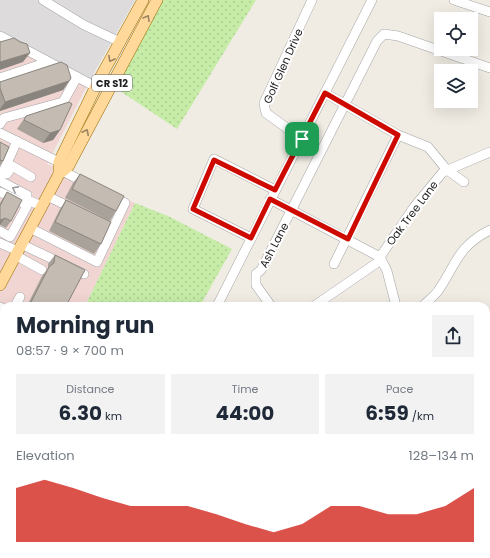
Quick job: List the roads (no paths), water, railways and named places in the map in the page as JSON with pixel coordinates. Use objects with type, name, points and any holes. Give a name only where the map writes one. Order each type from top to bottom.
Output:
[{"type":"main road","name":"CR S12","points":[[62,168],[96,87],[143,0]]},
{"type":"main road","name":"CR S12","points":[[0,285],[62,168],[157,0]]},
{"type":"street","points":[[43,0],[84,25],[120,42]]},
{"type":"street","name":"Golf Glen Drive","points":[[302,139],[266,113],[264,103],[312,0]]},
{"type":"street","points":[[219,302],[372,0]]},
{"type":"street","points":[[454,0],[490,12]]},
{"type":"street","name":"Ash Lane","points":[[267,302],[256,285],[256,274],[262,270],[377,40],[384,34],[398,36],[490,68]]},
{"type":"street","points":[[1,38],[96,87]]},
{"type":"street","points":[[0,78],[48,62]]},
{"type":"street","points":[[1,120],[63,102],[77,77]]},
{"type":"street","points":[[325,93],[398,135],[428,147],[447,170],[464,182]]},
{"type":"street","points":[[0,133],[101,191],[125,203],[110,227],[97,262],[30,228]]},
{"type":"street","points":[[334,264],[348,239],[398,135]]},
{"type":"street","points":[[1,177],[9,149],[16,141]]},
{"type":"street","name":"Oak Tree Lane","points":[[380,258],[414,207],[447,170],[490,152]]},
{"type":"street","points":[[251,238],[193,209],[214,160],[275,190]]},
{"type":"street","points":[[1,177],[7,174],[12,166],[31,177]]},
{"type":"street","points":[[1,177],[27,195],[24,201]]},
{"type":"street","points":[[0,192],[42,206]]},
{"type":"street","points":[[47,196],[80,212]]},
{"type":"street","points":[[270,199],[348,239],[380,258],[387,271],[395,302]]},
{"type":"street","points":[[0,231],[10,237],[27,206],[24,201]]},
{"type":"street","points":[[427,302],[438,292],[460,253],[474,238],[490,230]]},
{"type":"street","points":[[0,243],[84,274]]},
{"type":"street","points":[[18,250],[42,270]]},
{"type":"street","points":[[320,302],[380,258]]},
{"type":"street","points":[[17,302],[20,297]]}]
